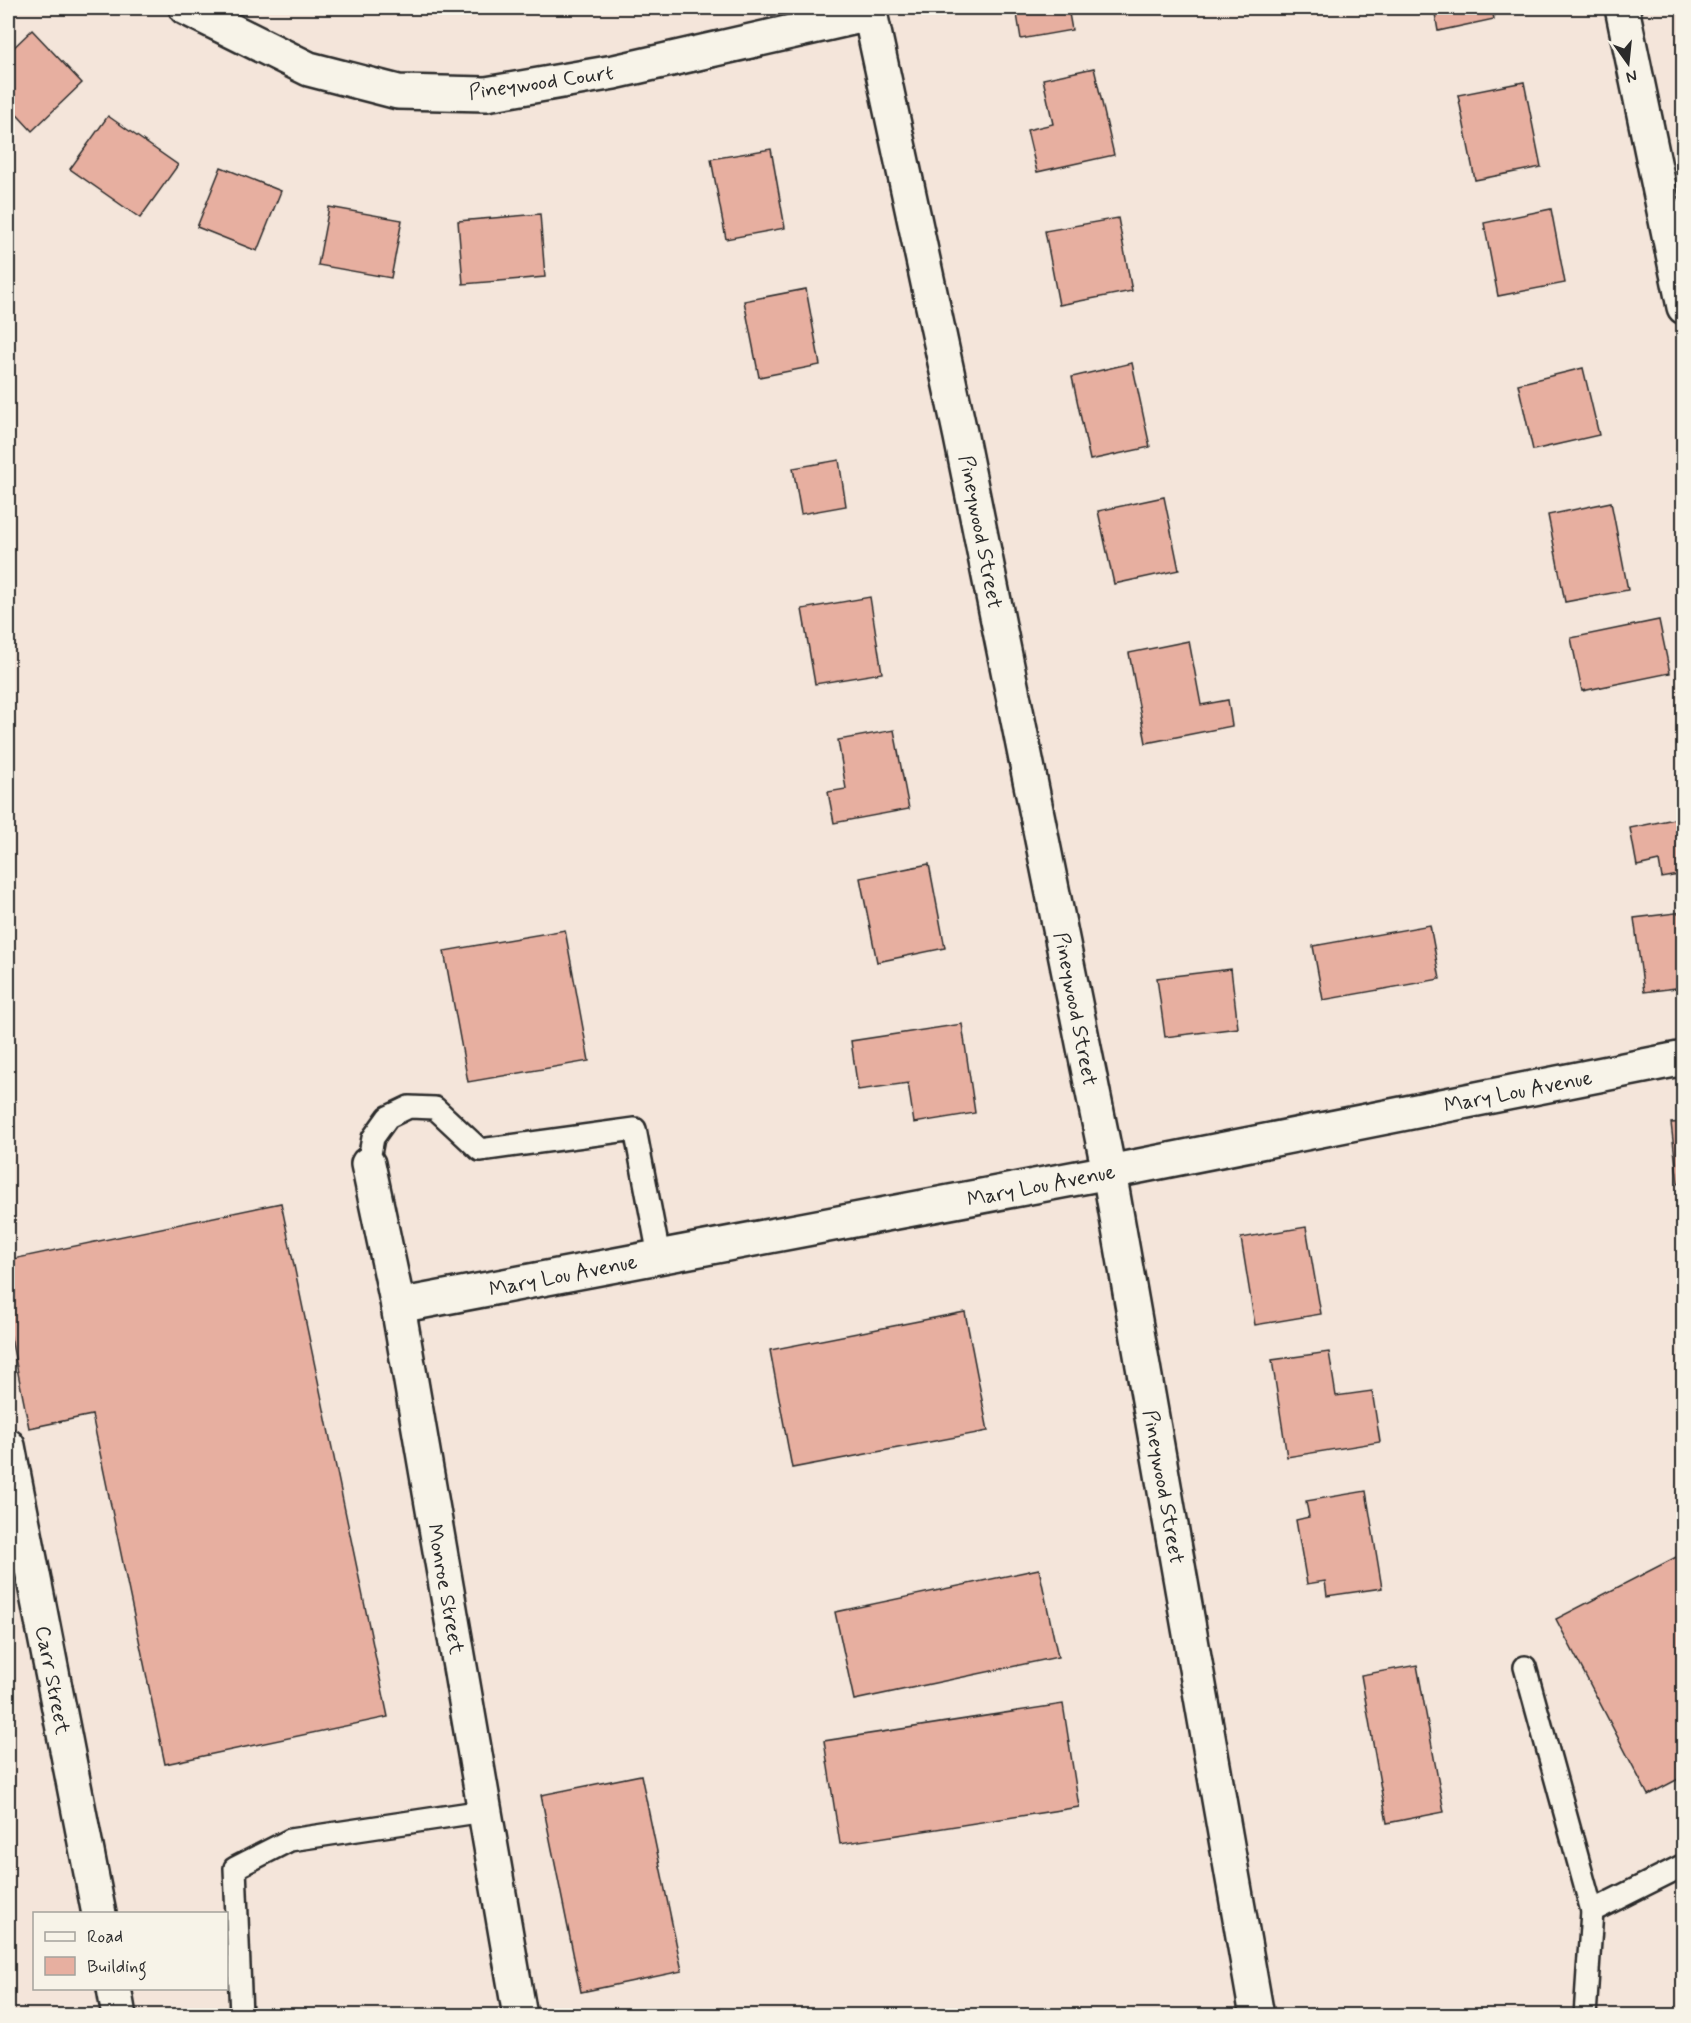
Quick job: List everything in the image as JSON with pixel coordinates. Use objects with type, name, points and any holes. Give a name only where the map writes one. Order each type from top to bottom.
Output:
[{"type":"street","name":"Pineywood Court","points":[[186,8],[309,69],[398,92],[486,94],[614,72],[869,11]]},
{"type":"street","points":[[1622,8],[1683,307]]},
{"type":"street","name":"Pineywood Street","points":[[869,11],[962,437],[1109,1172],[1257,2016]]},
{"type":"street","name":"Mary Lou Avenue","points":[[398,1306],[1109,1172],[1683,1058]]},
{"type":"street","name":"Monroe Street","points":[[368,1164],[398,1306],[520,2016]]},
{"type":"street","name":"Carr Street","points":[[8,1446],[99,1912]]},
{"type":"street","points":[[114,1990],[119,2016]]},
{"type":"lane","points":[[368,1164],[373,1138],[388,1117],[409,1107],[435,1108],[480,1150],[635,1129],[659,1256]]},
{"type":"lane","points":[[1525,1667],[1592,1911],[1585,2016]]},
{"type":"lane","points":[[241,2016],[232,1946],[235,1868],[290,1840],[484,1811]]},
{"type":"lane","points":[[1592,1911],[1683,1865]]},
{"type":"building","points":[[1016,8],[1068,8],[1072,30],[1021,39]]},
{"type":"building","points":[[1434,8],[1492,8],[1494,19],[1438,31]]},
{"type":"building","points":[[32,30],[82,83],[32,131],[8,105],[8,53]]},
{"type":"building","points":[[1094,68],[1114,155],[1037,172],[1027,130],[1053,124],[1043,79]]},
{"type":"building","points":[[1524,82],[1541,167],[1475,180],[1458,95]]},
{"type":"building","points":[[108,116],[178,165],[140,218],[70,169]]},
{"type":"building","points":[[771,149],[785,228],[726,239],[711,159]]},
{"type":"building","points":[[221,167],[281,191],[257,251],[197,227]]},
{"type":"building","points":[[329,207],[402,220],[391,278],[318,265]]},
{"type":"building","points":[[1551,209],[1565,283],[1498,296],[1484,223]]},
{"type":"building","points":[[540,214],[545,277],[463,284],[458,221]]},
{"type":"building","points":[[1118,218],[1132,291],[1059,305],[1045,231]]},
{"type":"building","points":[[806,289],[820,365],[759,377],[744,301]]},
{"type":"building","points":[[1132,363],[1150,447],[1090,460],[1072,377]]},
{"type":"building","points":[[1583,368],[1599,435],[1533,450],[1518,384]]},
{"type":"building","points":[[839,460],[846,506],[801,514],[793,468]]},
{"type":"building","points":[[1164,497],[1179,570],[1114,584],[1098,511]]},
{"type":"building","points":[[1611,502],[1628,590],[1565,602],[1548,515]]},
{"type":"building","points":[[870,597],[882,673],[815,684],[802,609]]},
{"type":"building","points":[[1659,620],[1670,673],[1582,691],[1571,638]]},
{"type":"building","points":[[1189,641],[1201,705],[1228,700],[1232,726],[1146,743],[1129,653]]},
{"type":"building","points":[[894,730],[909,809],[834,823],[828,792],[846,789],[838,740]]},
{"type":"building","points":[[1684,817],[1684,874],[1662,878],[1659,861],[1637,866],[1630,828]]},
{"type":"building","points":[[929,864],[945,948],[877,962],[860,878]]},
{"type":"building","points":[[1684,912],[1684,987],[1644,992],[1634,918]]},
{"type":"building","points":[[1430,925],[1440,979],[1323,1000],[1313,946]]},
{"type":"building","points":[[565,930],[589,1061],[468,1082],[444,951]]},
{"type":"building","points":[[1231,969],[1238,1028],[1165,1037],[1157,978]]},
{"type":"building","points":[[962,1024],[975,1113],[914,1123],[908,1083],[858,1090],[851,1041]]},
{"type":"building","points":[[1684,1122],[1684,1183],[1678,1184],[1671,1123]]},
{"type":"building","points":[[281,1203],[388,1717],[165,1764],[92,1415],[29,1428],[8,1323],[8,1260]]},
{"type":"building","points":[[1306,1227],[1321,1314],[1255,1325],[1241,1238]]},
{"type":"building","points":[[965,1312],[988,1431],[792,1468],[770,1350]]},
{"type":"building","points":[[1329,1352],[1336,1396],[1372,1391],[1380,1442],[1287,1457],[1272,1360]]},
{"type":"building","points":[[1366,1491],[1382,1588],[1327,1596],[1325,1581],[1307,1584],[1296,1520],[1309,1517],[1306,1501]]},
{"type":"building","points":[[1684,1553],[1684,1776],[1648,1795],[1556,1619]]},
{"type":"building","points":[[1039,1569],[1058,1657],[854,1700],[835,1612]]},
{"type":"building","points":[[1417,1665],[1444,1812],[1387,1823],[1361,1675]]},
{"type":"building","points":[[1063,1704],[1079,1807],[840,1844],[824,1741]]},
{"type":"building","points":[[641,1775],[682,1971],[581,1992],[541,1795]]}]
